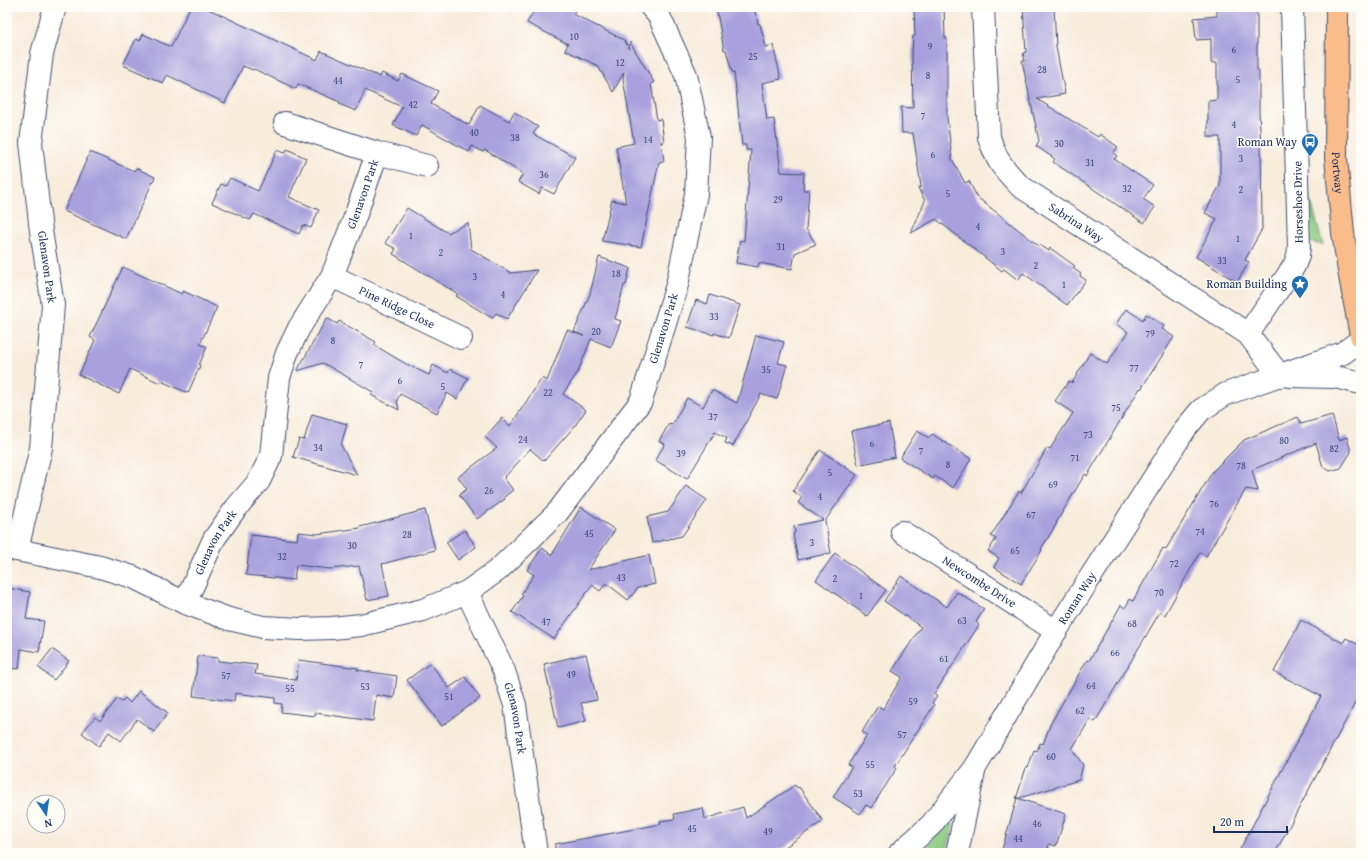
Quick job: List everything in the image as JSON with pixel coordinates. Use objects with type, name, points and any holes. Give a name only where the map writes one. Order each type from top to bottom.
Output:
[{"type":"highway","name":"Portway","points":[[1337,7],[1336,158],[1345,247],[1361,336]]},
{"type":"street","name":"Glenavon Park","points":[[54,7],[42,54],[31,143],[41,231],[53,304],[41,448],[12,549],[100,567],[133,577],[185,603],[229,619],[263,626],[300,629],[332,628],[361,624],[423,610],[467,592],[498,570],[557,513],[640,401],[677,285],[696,194],[699,137],[686,74],[659,10]]},
{"type":"street","name":"Sabrina Way","points":[[983,7],[989,137],[995,155],[1002,167],[1020,186],[1248,334],[1280,376]]},
{"type":"street","name":"Horseshoe Drive","points":[[1248,334],[1294,266],[1298,256],[1299,247],[1292,7]]},
{"type":"street","name":"Glenavon Park","points":[[285,123],[377,153],[427,166]]},
{"type":"street","name":"Glenavon Park","points":[[185,603],[214,539],[236,508],[259,481],[270,456],[279,378],[287,353],[299,328],[332,276],[355,217],[377,153]]},
{"type":"street","name":"Pine Ridge Close","points":[[332,276],[461,338]]},
{"type":"street","name":"Roman Way","points":[[900,853],[931,825],[975,768],[1056,630],[1185,429],[1201,410],[1226,394],[1343,353],[1361,340]]},
{"type":"street","name":"Roman Way","points":[[1280,376],[1335,377],[1361,383]]},
{"type":"street","name":"Newcombe Drive","points":[[902,532],[1056,630]]},
{"type":"street","name":"Glenavon Park","points":[[467,592],[504,671],[515,704],[536,853]]},
{"type":"street","points":[[957,853],[975,768]]},
{"type":"green space","points":[[1305,180],[1323,245],[1305,241]]},
{"type":"green space","points":[[949,820],[952,822],[953,826],[946,853],[923,853]]},
{"type":"building","points":[[190,7],[204,7],[317,60],[321,51],[380,77],[382,73],[398,81],[402,74],[438,91],[431,104],[469,125],[480,105],[509,121],[514,112],[538,127],[533,134],[575,157],[554,194],[542,188],[539,194],[518,182],[523,174],[485,150],[483,152],[472,146],[469,152],[422,125],[416,136],[393,125],[402,107],[365,90],[356,111],[339,104],[340,102],[298,84],[296,89],[254,69],[253,70],[243,66],[225,103],[167,75],[163,83],[123,65],[136,39],[140,41],[143,34],[171,47]]},
{"type":"building","points":[[536,7],[577,7],[573,14],[624,40],[629,49],[630,42],[654,82],[651,84],[657,120],[661,119],[664,142],[661,142],[664,161],[659,162],[641,247],[602,241],[612,200],[626,203],[616,147],[634,143],[623,79],[624,72],[613,92],[598,66],[565,50],[568,44],[527,23]]},
{"type":"building","points":[[716,7],[754,7],[766,47],[773,45],[781,79],[762,83],[767,120],[774,119],[781,172],[804,173],[803,190],[809,190],[806,229],[816,244],[795,253],[792,269],[759,263],[758,267],[736,263],[740,240],[744,241],[751,150],[746,150],[746,145],[742,145],[734,72],[732,72],[726,50],[724,50]]},
{"type":"building","points":[[914,7],[944,7],[945,38],[947,38],[947,117],[952,159],[965,183],[969,181],[977,197],[1039,246],[1040,245],[1049,251],[1050,248],[1075,266],[1073,268],[1086,280],[1067,305],[1023,273],[1018,280],[1004,269],[1002,271],[936,219],[911,233],[925,201],[918,188],[921,187],[913,133],[902,133],[901,107],[913,108],[912,53],[913,36],[915,36]]},
{"type":"building","points":[[1023,7],[1054,7],[1056,47],[1065,94],[1037,99],[1098,137],[1100,134],[1118,147],[1113,153],[1117,156],[1114,159],[1153,185],[1143,199],[1155,207],[1144,223],[1053,162],[1055,159],[1036,146],[1039,141],[1022,61],[1025,61],[1023,53],[1026,52]]},
{"type":"building","points":[[1217,7],[1257,7],[1257,70],[1259,71],[1262,229],[1245,260],[1249,262],[1237,282],[1196,257],[1217,219],[1205,213],[1220,185],[1220,137],[1208,137],[1208,101],[1217,100],[1217,63],[1211,63],[1211,39],[1196,40],[1194,18],[1217,16]]},
{"type":"building","points":[[287,149],[306,158],[289,197],[319,210],[311,228],[303,225],[299,234],[254,214],[250,220],[212,203],[221,184],[226,186],[230,178],[258,191],[277,150],[285,153]]},
{"type":"building","points":[[90,152],[134,171],[136,168],[155,177],[126,239],[64,211]]},
{"type":"building","points":[[407,208],[448,233],[468,223],[471,249],[511,273],[537,270],[507,319],[496,313],[492,318],[456,296],[458,294],[393,254],[396,249],[385,243]]},
{"type":"building","points":[[599,257],[630,268],[615,319],[621,321],[611,347],[591,339],[578,372],[563,394],[586,410],[574,427],[544,461],[530,449],[504,478],[513,490],[504,497],[505,499],[477,519],[459,495],[467,489],[458,477],[497,448],[485,437],[502,418],[510,426],[542,378],[547,381],[567,330],[584,336],[574,332],[590,294]]},
{"type":"building","points":[[123,267],[182,294],[183,291],[217,307],[200,344],[207,347],[188,393],[161,381],[160,383],[130,369],[119,394],[79,375],[95,340],[90,337]]},
{"type":"building","points":[[710,295],[740,305],[729,338],[687,327],[696,300],[707,304]]},
{"type":"building","points":[[1126,309],[1143,320],[1146,314],[1164,326],[1162,329],[1174,337],[1141,389],[1140,388],[1087,476],[1085,474],[1021,584],[994,567],[999,558],[988,551],[996,539],[991,536],[1019,491],[1021,493],[1047,448],[1050,449],[1073,413],[1055,401],[1069,381],[1072,383],[1090,353],[1107,364],[1128,332],[1116,324]]},
{"type":"building","points":[[327,318],[337,324],[339,321],[376,342],[374,345],[406,364],[429,375],[433,365],[448,373],[450,369],[468,378],[457,399],[447,393],[437,413],[400,394],[397,400],[399,410],[371,395],[373,392],[323,363],[297,371]]},
{"type":"building","points":[[756,335],[784,342],[778,363],[787,365],[777,399],[761,394],[733,446],[725,443],[727,438],[715,432],[687,479],[655,460],[665,444],[659,441],[669,424],[672,425],[687,398],[703,407],[712,390],[737,403]]},
{"type":"building","points":[[312,414],[347,424],[341,445],[357,475],[293,457],[299,439],[304,440]]},
{"type":"building","points":[[1332,415],[1339,440],[1347,437],[1351,452],[1341,468],[1330,471],[1323,467],[1316,443],[1252,470],[1258,491],[1246,489],[1206,556],[1200,552],[1165,615],[1160,612],[1095,722],[1090,719],[1072,749],[1083,765],[1079,780],[1016,799],[1026,768],[1028,768],[1034,750],[1037,751],[1040,743],[1043,744],[1051,723],[1087,660],[1089,661],[1121,605],[1125,608],[1130,599],[1133,601],[1163,548],[1166,549],[1213,471],[1244,440],[1298,417],[1301,424]]},
{"type":"building","points":[[889,423],[895,457],[858,465],[851,431]]},
{"type":"building","points":[[917,431],[929,438],[932,434],[971,459],[953,488],[935,476],[933,479],[900,458]]},
{"type":"building","points":[[820,450],[857,475],[825,521],[831,553],[798,560],[793,534],[795,533],[794,526],[823,520],[798,503],[802,497],[793,491]]},
{"type":"building","points":[[686,486],[707,500],[682,536],[652,543],[647,517],[668,512]]},
{"type":"building","points":[[581,507],[615,530],[588,570],[649,555],[655,584],[638,588],[628,600],[606,583],[600,591],[592,585],[554,639],[512,612],[523,596],[521,594],[534,575],[527,570],[542,548],[552,555]]},
{"type":"building","points":[[425,510],[435,550],[382,564],[389,596],[367,600],[359,566],[330,569],[296,565],[294,580],[246,575],[251,535],[297,540],[298,532],[317,534],[360,528]]},
{"type":"building","points":[[465,530],[476,547],[458,560],[446,542]]},
{"type":"building","points":[[835,553],[886,590],[867,616],[816,580]]},
{"type":"building","points":[[901,576],[947,607],[957,592],[984,609],[976,622],[979,625],[934,694],[937,697],[932,703],[934,705],[895,766],[897,768],[871,808],[866,805],[860,814],[833,797],[852,767],[848,765],[867,735],[862,732],[878,706],[883,709],[902,677],[892,671],[921,627],[884,601]]},
{"type":"building","points":[[7,588],[30,592],[26,619],[44,621],[39,652],[21,649],[19,669],[7,668]]},
{"type":"building","points":[[1301,620],[1343,643],[1346,638],[1361,646],[1361,692],[1275,853],[1238,853],[1321,696],[1274,672]]},
{"type":"building","points":[[52,649],[69,661],[54,680],[38,667]]},
{"type":"building","points":[[586,654],[597,700],[581,703],[586,721],[558,728],[544,664]]},
{"type":"building","points":[[198,656],[218,658],[218,661],[257,665],[255,674],[296,680],[299,660],[358,668],[357,670],[397,676],[394,698],[376,695],[373,721],[315,713],[315,716],[281,712],[282,704],[275,703],[275,698],[235,693],[234,701],[193,696]]},
{"type":"building","points":[[430,663],[449,688],[465,677],[480,698],[442,726],[407,680]]},
{"type":"building","points":[[139,691],[168,713],[154,732],[137,719],[121,741],[109,732],[99,746],[82,733],[95,717],[100,721],[117,699],[122,702],[125,698],[130,703]]},
{"type":"building","points":[[795,785],[797,788],[799,787],[823,821],[784,848],[767,853],[555,853],[555,844],[661,824],[660,821],[675,819],[674,814],[703,808],[705,819],[743,807],[746,818]]},
{"type":"building","points":[[1017,798],[1066,814],[1056,846],[1049,844],[1047,853],[1001,853]]},
{"type":"place","name":"Roman Way","points":[[1310,157]]},
{"type":"place","name":"Roman Building","points":[[1300,299]]}]
